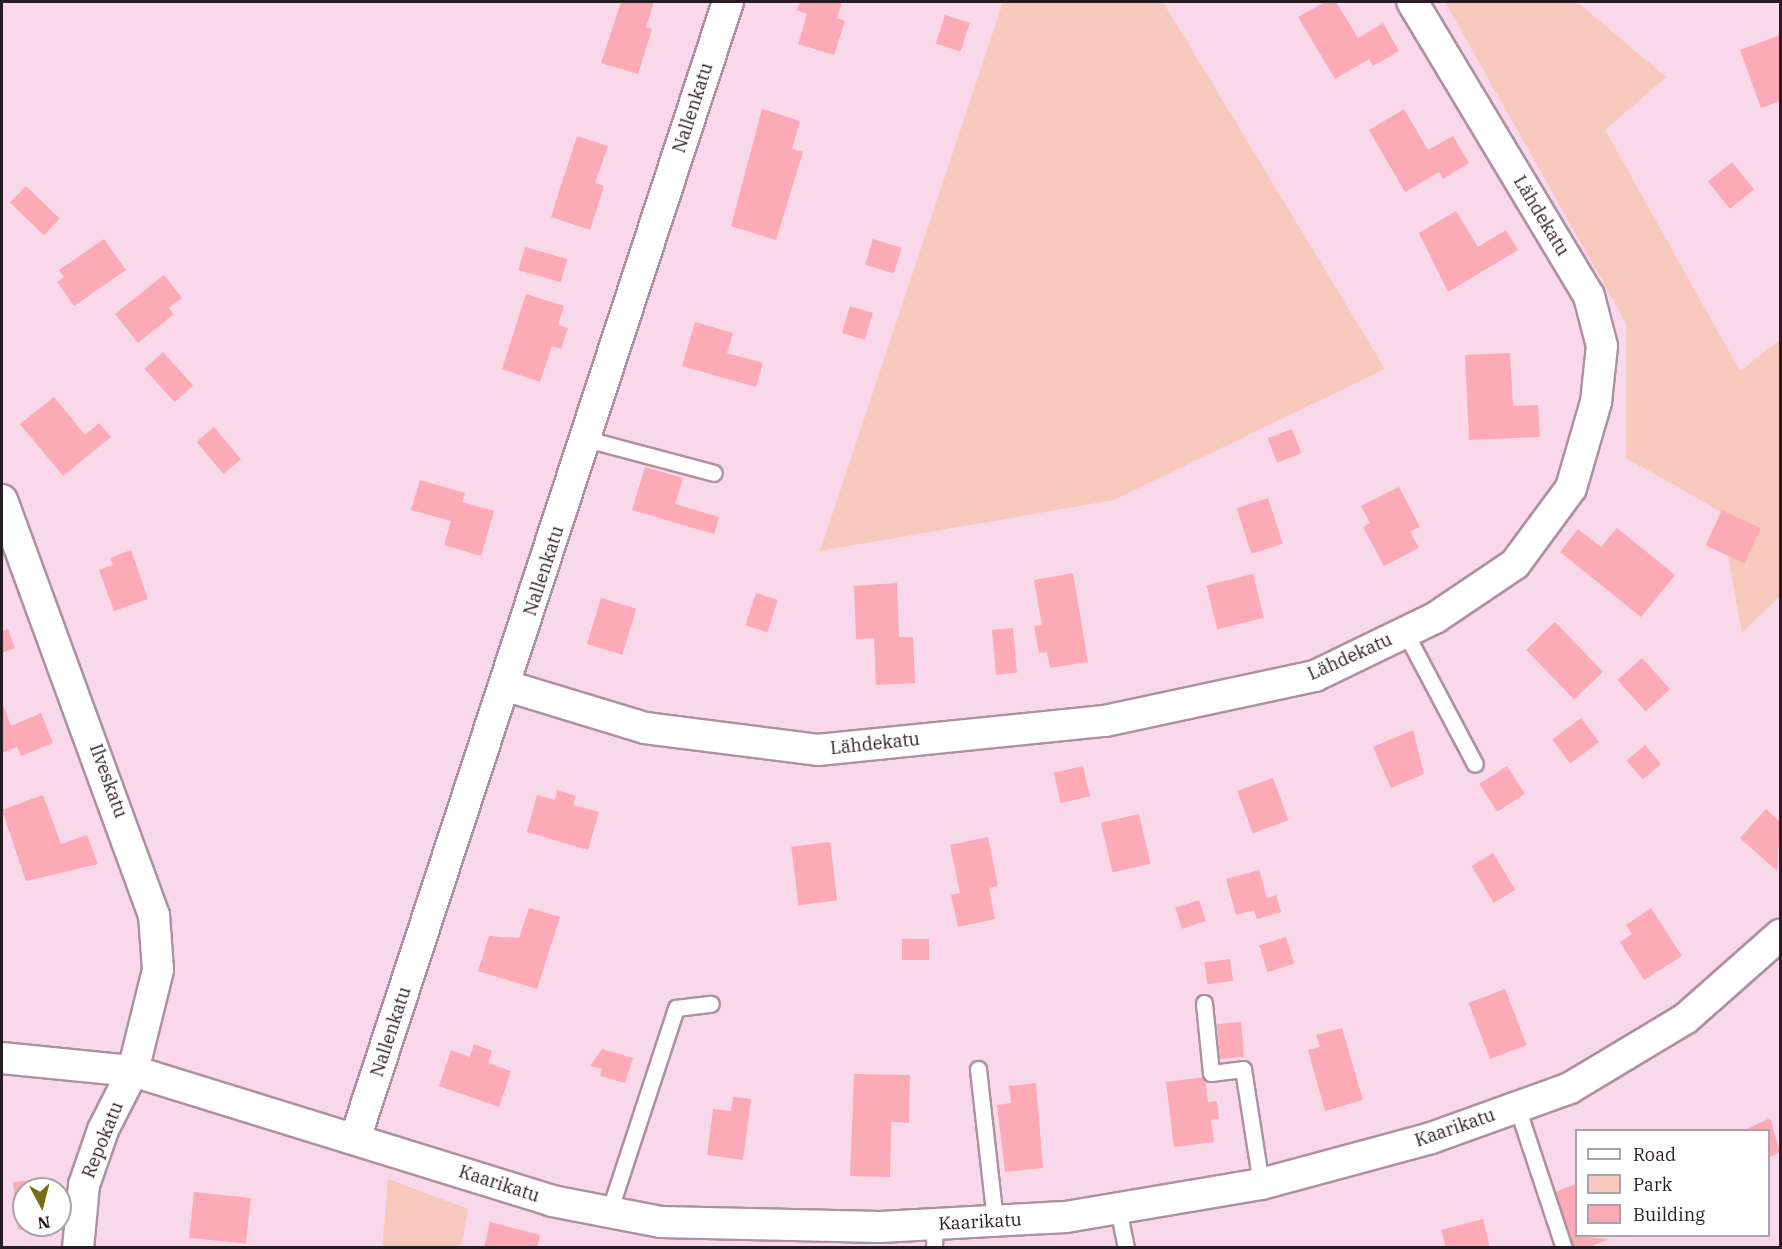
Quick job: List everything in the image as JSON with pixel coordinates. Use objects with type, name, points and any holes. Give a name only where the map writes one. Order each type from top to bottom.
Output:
[{"type":"street","name":"Nallenkatu","points":[[355,1139],[507,686],[728,2]]},
{"type":"street","name":"Lähdekatu","points":[[507,686],[645,728],[818,750],[1105,721],[1315,676],[1405,632],[1515,564],[1571,488],[1596,402],[1602,346],[1589,296],[1412,2]]},
{"type":"street","name":"Ilveskatu","points":[[2,500],[154,915],[158,970],[133,1071]]},
{"type":"street","name":"Kaarikatu","points":[[2,1058],[133,1071],[552,1201],[609,1212],[663,1235],[934,1236],[995,1221],[1118,1208],[1261,1184],[1431,1138],[1570,1088],[1685,1019],[1780,935]]},
{"type":"street","name":"Repokatu","points":[[78,1248],[84,1185],[103,1130],[133,1071]]},
{"type":"lane","points":[[586,439],[714,473]]},
{"type":"lane","points":[[1405,632],[1475,764]]},
{"type":"lane","points":[[1204,1003],[1211,1073],[1243,1069],[1261,1184]]},
{"type":"lane","points":[[609,1212],[676,1008],[711,1004]]},
{"type":"lane","points":[[978,1069],[995,1221]]},
{"type":"lane","points":[[1517,1107],[1564,1248]]},
{"type":"lane","points":[[1118,1208],[1126,1248]]},
{"type":"green space","points":[[1003,2],[1163,2],[1385,369],[1114,500],[820,551]]},
{"type":"green space","points":[[1445,2],[1577,2],[1666,77],[1605,130],[1740,371],[1780,340],[1780,596],[1742,633],[1720,511],[1626,458],[1626,323]]},
{"type":"green space","points":[[388,1179],[468,1209],[461,1247],[382,1247]]},
{"type":"building","points":[[621,2],[654,2],[646,27],[652,29],[638,74],[601,63]]},
{"type":"building","points":[[800,2],[842,2],[837,18],[845,21],[834,55],[798,44],[807,14],[797,10]]},
{"type":"building","points":[[1325,2],[1336,2],[1358,38],[1383,23],[1399,51],[1373,66],[1369,59],[1335,79],[1298,17]]},
{"type":"building","points":[[945,15],[970,23],[960,52],[936,44]]},
{"type":"building","points":[[1780,35],[1780,101],[1761,108],[1740,50]]},
{"type":"building","points":[[762,109],[800,121],[792,149],[803,152],[776,240],[731,226]]},
{"type":"building","points":[[1404,109],[1428,150],[1453,136],[1469,163],[1443,179],[1439,172],[1405,192],[1369,130]]},
{"type":"building","points":[[577,136],[608,146],[595,183],[604,186],[590,230],[551,217]]},
{"type":"building","points":[[1732,162],[1754,189],[1730,209],[1708,182]]},
{"type":"building","points":[[26,186],[60,219],[44,235],[10,203]]},
{"type":"building","points":[[1456,211],[1478,247],[1506,230],[1518,250],[1448,292],[1419,233]]},
{"type":"building","points":[[104,239],[126,270],[74,306],[57,282],[64,277],[59,270]]},
{"type":"building","points":[[873,239],[902,248],[894,274],[865,265]]},
{"type":"building","points":[[525,247],[567,259],[561,282],[518,270]]},
{"type":"building","points":[[164,275],[182,298],[169,308],[174,314],[138,343],[115,314]]},
{"type":"building","points":[[526,294],[564,306],[558,325],[568,328],[561,349],[552,346],[540,382],[502,369]]},
{"type":"building","points":[[850,306],[873,313],[865,340],[842,333]]},
{"type":"building","points":[[695,322],[733,333],[727,353],[763,363],[756,387],[682,366]]},
{"type":"building","points":[[163,352],[193,385],[175,402],[144,369]]},
{"type":"building","points":[[1510,353],[1513,406],[1538,405],[1540,437],[1469,440],[1465,355]]},
{"type":"building","points":[[54,397],[85,435],[99,423],[111,437],[63,476],[20,424]]},
{"type":"building","points":[[214,427],[241,459],[223,474],[196,442]]},
{"type":"building","points":[[1292,429],[1301,453],[1277,463],[1268,438]]},
{"type":"building","points":[[645,467],[683,478],[675,504],[719,517],[714,534],[632,510]]},
{"type":"building","points":[[420,480],[465,493],[462,502],[494,511],[481,556],[444,545],[451,521],[411,510]]},
{"type":"building","points":[[1399,487],[1420,527],[1410,531],[1419,548],[1384,566],[1363,527],[1370,523],[1361,506]]},
{"type":"building","points":[[1268,498],[1283,544],[1251,554],[1237,508]]},
{"type":"building","points":[[1722,510],[1761,528],[1744,564],[1706,545]]},
{"type":"building","points":[[1617,528],[1675,575],[1641,617],[1560,552],[1578,529],[1601,547]]},
{"type":"building","points":[[131,550],[148,599],[114,611],[99,570],[113,565],[110,558]]},
{"type":"building","points":[[1073,573],[1088,662],[1050,668],[1047,652],[1039,653],[1034,626],[1042,625],[1034,580]]},
{"type":"building","points":[[1253,574],[1264,618],[1217,629],[1206,586]]},
{"type":"building","points":[[897,583],[899,637],[913,637],[915,683],[876,685],[874,638],[856,639],[854,586]]},
{"type":"building","points":[[756,593],[778,600],[767,632],[745,625]]},
{"type":"building","points":[[601,598],[636,609],[622,655],[587,644]]},
{"type":"building","points":[[1555,622],[1603,672],[1574,699],[1526,650]]},
{"type":"building","points":[[1013,628],[1017,673],[996,675],[992,630]]},
{"type":"building","points":[[8,629],[15,648],[2,653],[2,631]]},
{"type":"building","points":[[1642,658],[1670,689],[1646,711],[1617,680]]},
{"type":"building","points":[[2,702],[11,726],[41,713],[53,743],[21,756],[17,747],[2,753]]},
{"type":"building","points":[[1581,718],[1599,742],[1570,764],[1552,740]]},
{"type":"building","points":[[1413,730],[1424,774],[1391,788],[1373,747]]},
{"type":"building","points":[[1645,745],[1661,764],[1643,780],[1627,760]]},
{"type":"building","points":[[1083,766],[1090,796],[1061,803],[1054,773]]},
{"type":"building","points":[[1507,766],[1525,794],[1497,812],[1479,784]]},
{"type":"building","points":[[1273,778],[1288,820],[1253,833],[1237,791]]},
{"type":"building","points":[[557,790],[576,796],[573,805],[599,812],[588,850],[527,832],[537,795],[555,800]]},
{"type":"building","points":[[43,795],[61,844],[87,835],[98,864],[26,881],[2,810]]},
{"type":"building","points":[[1766,809],[1780,822],[1777,871],[1740,838]]},
{"type":"building","points":[[1139,814],[1150,864],[1112,872],[1101,823]]},
{"type":"building","points":[[988,837],[998,886],[989,888],[995,919],[958,927],[951,895],[960,893],[950,845]]},
{"type":"building","points":[[830,842],[837,901],[798,905],[791,847]]},
{"type":"building","points":[[1493,853],[1515,890],[1494,903],[1472,866]]},
{"type":"building","points":[[1259,870],[1267,898],[1276,895],[1281,912],[1257,919],[1254,910],[1236,915],[1226,879]]},
{"type":"building","points":[[1199,900],[1206,921],[1182,929],[1175,908]]},
{"type":"building","points":[[529,908],[560,917],[537,989],[478,971],[489,936],[519,938]]},
{"type":"building","points":[[1651,908],[1682,956],[1644,980],[1620,942],[1632,934],[1626,925]]},
{"type":"building","points":[[1286,937],[1294,964],[1267,972],[1259,945]]},
{"type":"building","points":[[902,939],[929,939],[929,960],[902,960]]},
{"type":"building","points":[[1230,959],[1233,981],[1207,984],[1204,963]]},
{"type":"building","points":[[1505,989],[1527,1045],[1490,1059],[1469,1003]]},
{"type":"building","points":[[1241,1022],[1244,1057],[1220,1059],[1217,1024]]},
{"type":"building","points":[[1342,1028],[1363,1100],[1325,1111],[1308,1050],[1320,1047],[1316,1035]]},
{"type":"building","points":[[474,1044],[492,1051],[488,1063],[511,1071],[499,1107],[439,1086],[451,1050],[470,1057]]},
{"type":"building","points":[[602,1049],[633,1058],[625,1083],[600,1076],[602,1069],[590,1066]]},
{"type":"building","points":[[854,1074],[910,1075],[909,1123],[891,1122],[890,1177],[850,1176]]},
{"type":"building","points":[[1205,1077],[1208,1102],[1217,1101],[1219,1119],[1211,1120],[1214,1142],[1174,1147],[1166,1082]]},
{"type":"building","points":[[1036,1083],[1043,1168],[1005,1172],[997,1105],[1011,1103],[1009,1086]]},
{"type":"building","points":[[733,1097],[751,1099],[743,1160],[707,1155],[713,1109],[731,1111]]},
{"type":"building","points":[[1770,1118],[1780,1152],[1770,1157],[1770,1129],[1747,1129]]},
{"type":"building","points":[[1575,1184],[1575,1237],[1609,1239],[1587,1248],[1570,1248],[1550,1194]]},
{"type":"building","points":[[194,1192],[251,1198],[246,1244],[189,1238]]},
{"type":"building","points":[[1483,1219],[1490,1248],[1446,1248],[1441,1230]]},
{"type":"building","points":[[490,1222],[540,1235],[537,1248],[484,1248]]}]
